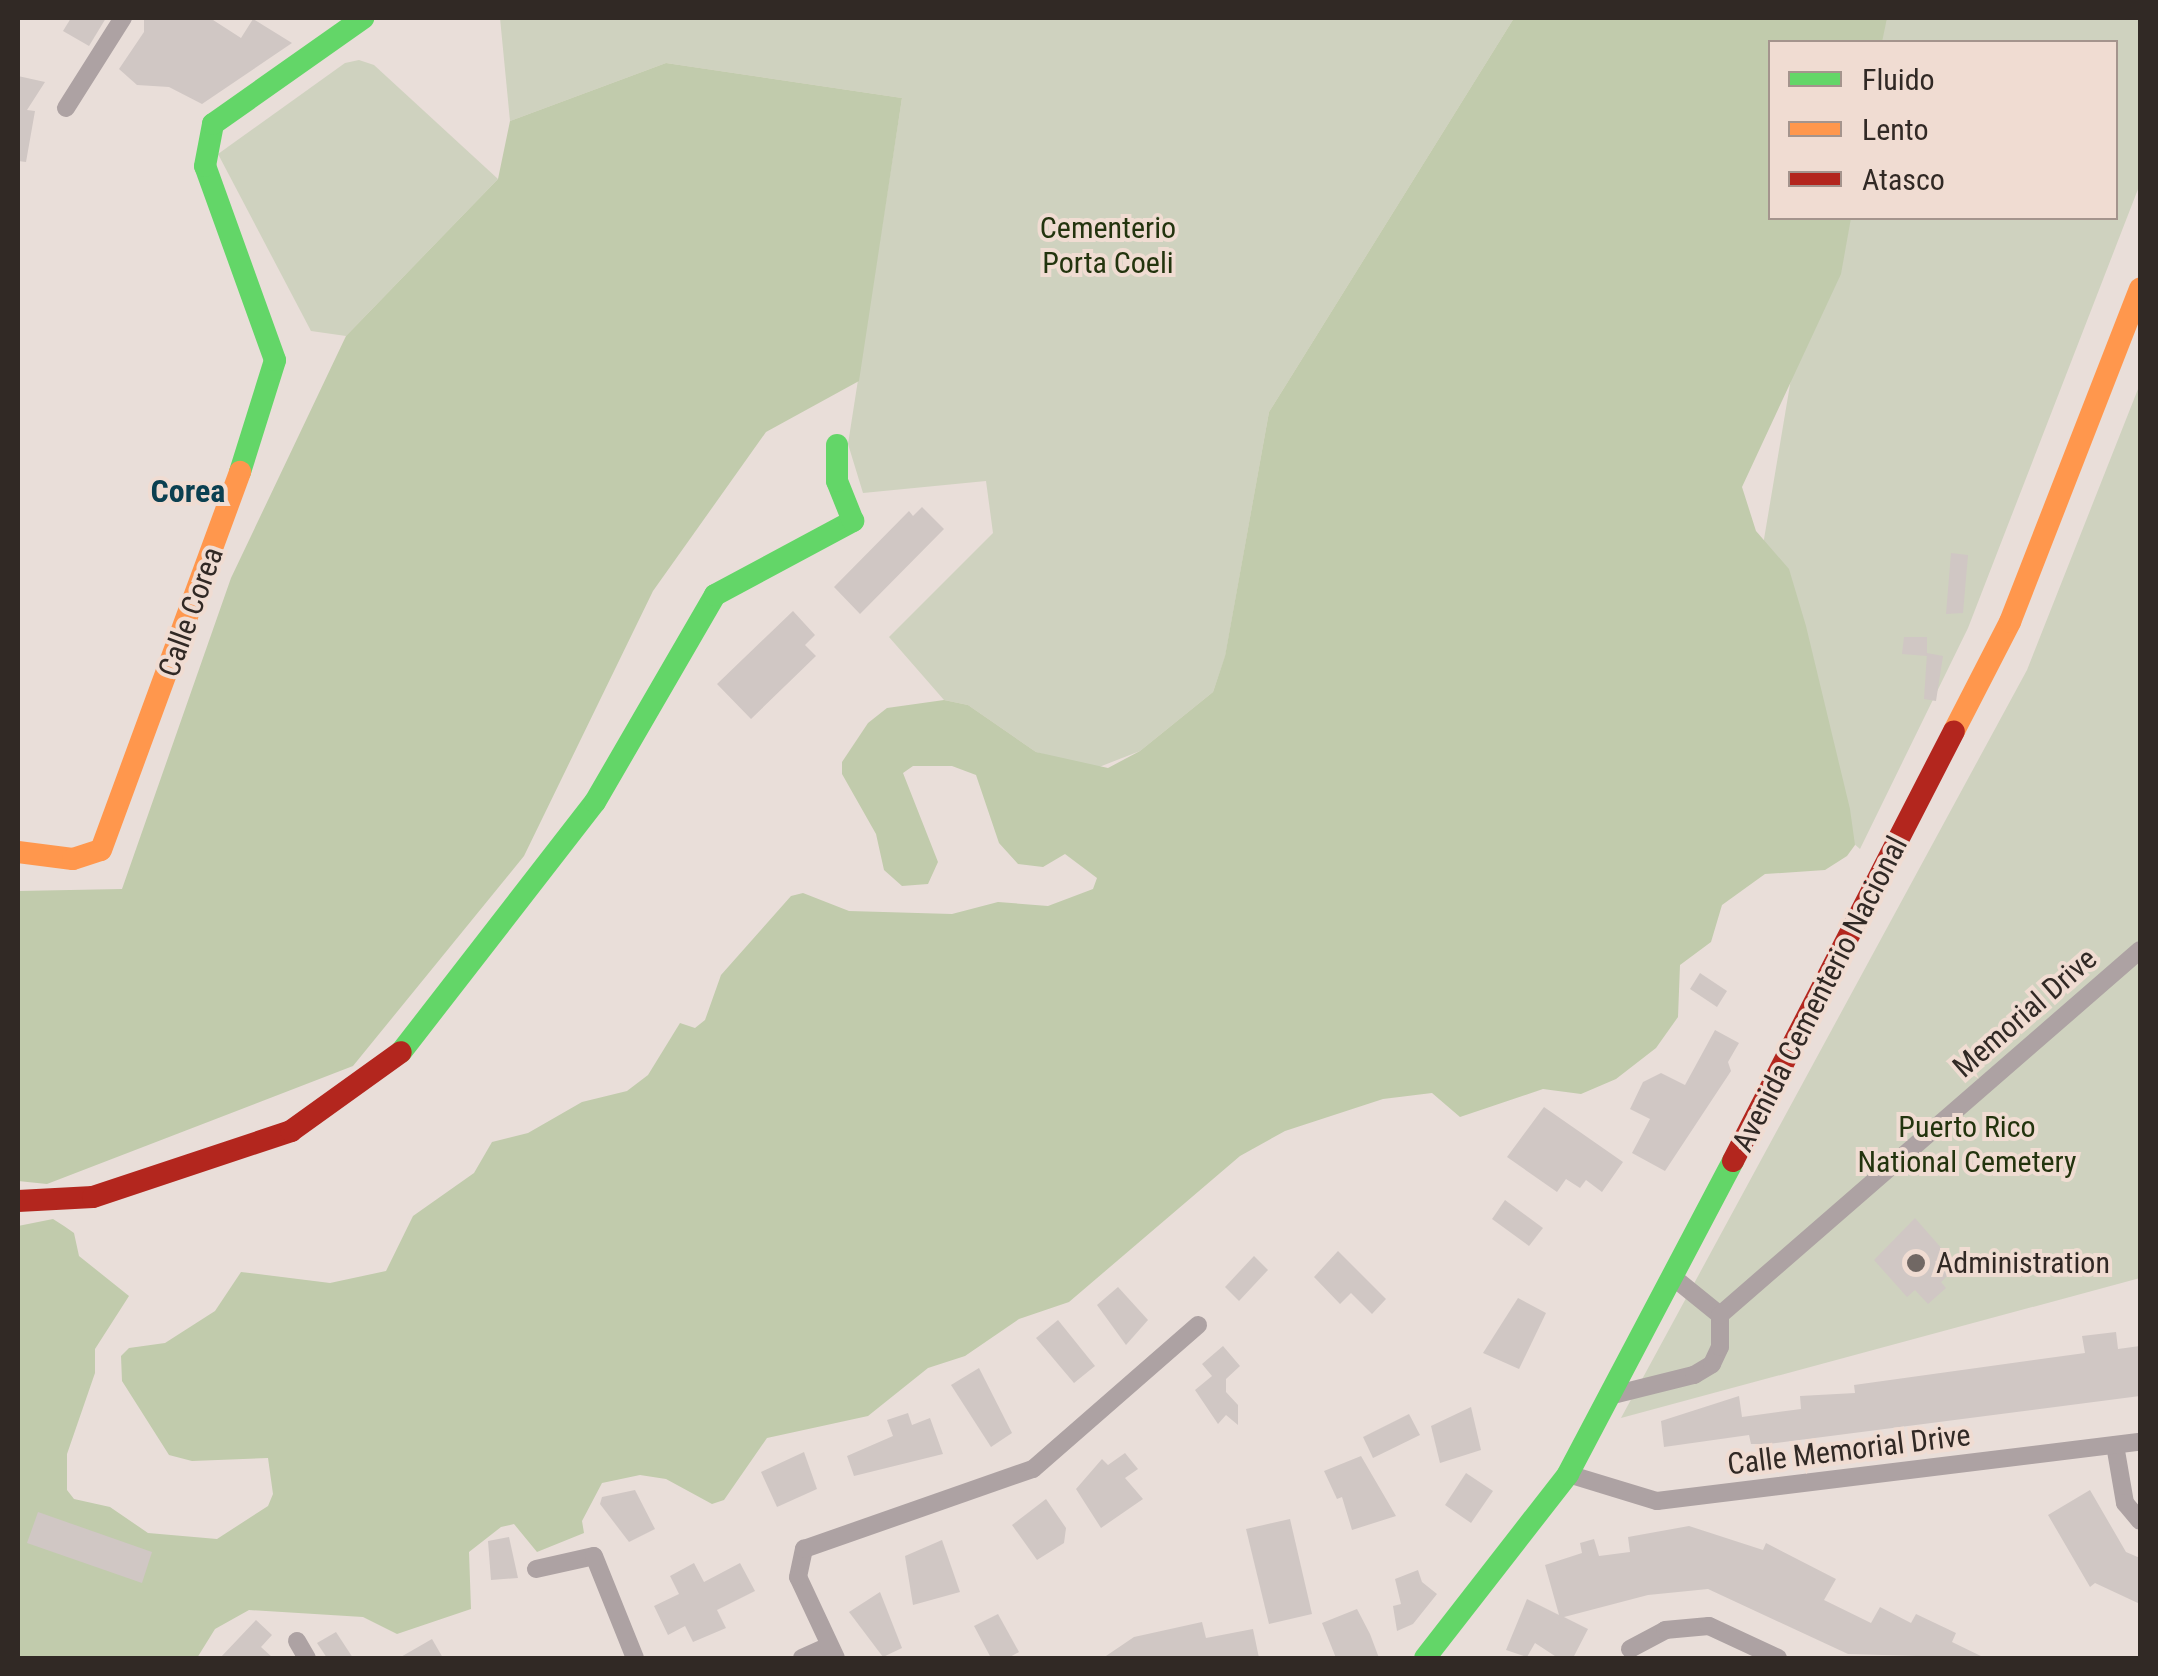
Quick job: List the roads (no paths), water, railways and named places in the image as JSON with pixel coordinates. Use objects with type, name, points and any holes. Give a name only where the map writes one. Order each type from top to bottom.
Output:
[{"type":"street","points":[[66,108],[123,18]]},
{"type":"street","name":"Calle Corea","points":[[18,852],[73,859],[101,850],[269,394],[275,360],[205,166],[213,124],[353,31],[362,18]]},
{"type":"street","name":"Avenida Cementerio Nacional","points":[[1424,1658],[1568,1474],[1673,1277],[2010,622],[2140,288]]},
{"type":"street","points":[[18,1201],[92,1198],[291,1130],[411,1045],[594,802],[715,595],[853,521],[837,481],[837,445]]},
{"type":"street","name":"Memorial Drive","points":[[1720,1315],[2140,950]]},
{"type":"street","points":[[1609,1396],[1694,1375],[1712,1364],[1720,1347],[1720,1315],[1673,1277]]},
{"type":"street","points":[[802,1658],[832,1652],[798,1577],[804,1549],[1033,1469],[1198,1324]]},
{"type":"street","name":"Calle Memorial Drive","points":[[1568,1474],[1657,1501],[2140,1442]]},
{"type":"street","points":[[2115,1446],[2126,1503],[2140,1521]]},
{"type":"street","points":[[536,1569],[594,1556],[636,1658]]},
{"type":"street","points":[[1630,1649],[1665,1630],[1709,1626],[1778,1658]]},
{"type":"street","points":[[296,1641],[306,1658]]},
{"type":"place","name":"Administration","points":[[1916,1263]]},
{"type":"district","name":"Corea","points":[[188,491]]},
{"type":"park label","name":"Cementerio Porta Coeli","points":[[1108,245]]},
{"type":"park label","name":"Puerto Rico National Cemetery","points":[[1967,1144]]}]
